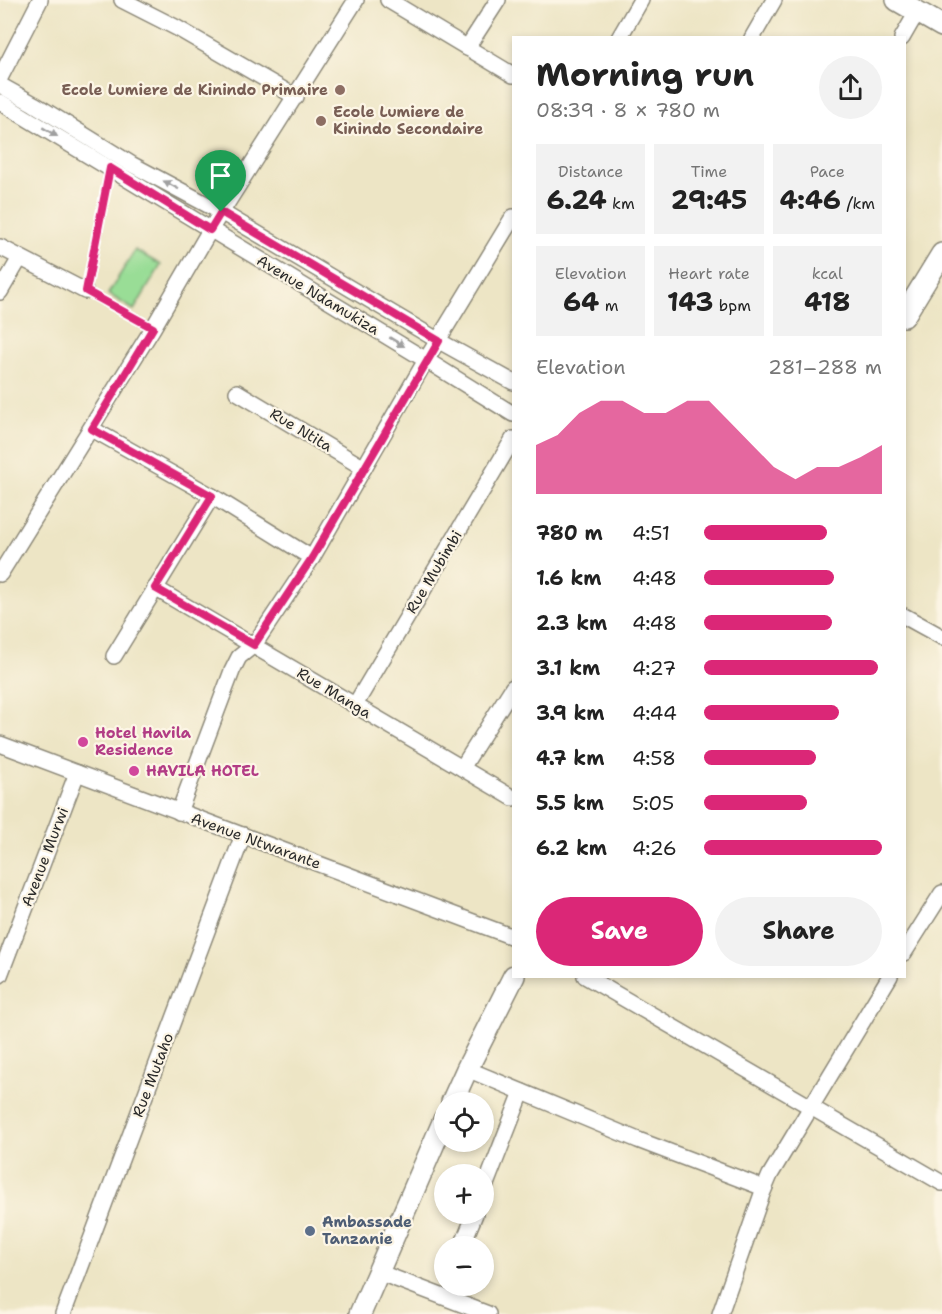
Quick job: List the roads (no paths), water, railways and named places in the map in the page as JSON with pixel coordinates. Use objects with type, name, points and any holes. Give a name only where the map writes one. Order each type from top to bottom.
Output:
[{"type":"main road","points":[[897,0],[942,26]]},
{"type":"main road","points":[[906,313],[942,254]]},
{"type":"main road","points":[[456,1092],[466,1068],[513,978]]},
{"type":"main road","points":[[360,1314],[434,1143]]},
{"type":"street","points":[[0,78],[40,0]]},
{"type":"street","points":[[122,0],[177,28],[296,97]]},
{"type":"street","points":[[0,574],[92,429],[221,212],[356,0]]},
{"type":"street","points":[[388,0],[512,74]]},
{"type":"street","points":[[467,48],[498,0]]},
{"type":"street","points":[[753,36],[774,0]]},
{"type":"street","points":[[620,36],[635,2]]},
{"type":"street","points":[[903,36],[917,12]]},
{"type":"street","name":"Avenue Ndamukiza","points":[[0,85],[131,164],[221,212],[512,381]]},
{"type":"street","name":"Avenue Ndamukiza","points":[[0,102],[512,413]]},
{"type":"street","points":[[179,812],[239,657],[254,645],[312,558],[426,360],[512,219]]},
{"type":"street","points":[[0,247],[86,291]]},
{"type":"street","points":[[0,292],[20,258]]},
{"type":"street","name":"Rue Ntita","points":[[237,392],[364,468]]},
{"type":"street","points":[[92,429],[212,496],[312,558]]},
{"type":"street","name":"Rue Mubimbi","points":[[355,705],[512,441]]},
{"type":"street","points":[[114,656],[212,496]]},
{"type":"street","name":"Rue Manga","points":[[155,588],[512,797]]},
{"type":"street","points":[[906,617],[942,637]]},
{"type":"street","points":[[462,768],[512,689]]},
{"type":"street","name":"Avenue Ntwarante","points":[[0,744],[512,937]]},
{"type":"street","name":"Avenue Murwi","points":[[0,975],[77,773]]},
{"type":"street","name":"Rue Mutaho","points":[[63,1314],[243,835]]},
{"type":"street","points":[[906,950],[942,893]]},
{"type":"street","points":[[588,978],[942,1183]]},
{"type":"street","points":[[720,1314],[764,1188],[810,1106],[889,978]]},
{"type":"street","points":[[466,1068],[638,1140],[764,1188]]},
{"type":"street","points":[[494,1164],[522,1092]]},
{"type":"street","points":[[378,1272],[434,1288]]},
{"type":"street","points":[[454,1296],[488,1314]]},
{"type":"place","name":"Ecole Lumiere de Kinindo Primaire","points":[[340,90]]},
{"type":"place","name":"Ecole Lumiere de Kinindo Secondaire","points":[[321,121]]},
{"type":"place","name":"Hotel Havila Residence","points":[[83,742]]},
{"type":"place","name":"HAVILA HOTEL","points":[[134,771]]},
{"type":"place","name":"Ambassade Tanzanie","points":[[310,1231]]}]
